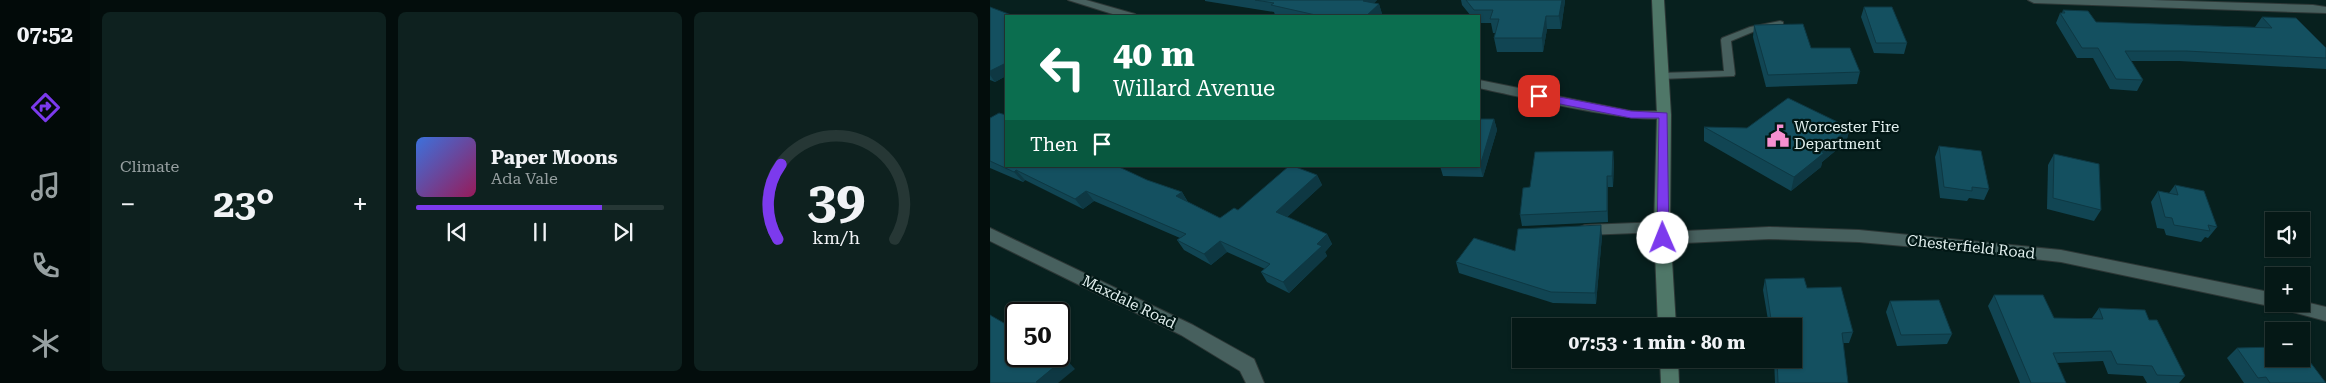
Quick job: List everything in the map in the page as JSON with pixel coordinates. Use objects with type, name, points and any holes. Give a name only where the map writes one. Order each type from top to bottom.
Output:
[{"type":"main road","points":[[1658,0],[1664,115],[1663,233],[1667,318]]},
{"type":"main road","points":[[1669,368],[1670,383]]},
{"type":"street","points":[[1074,0],[1127,15]]},
{"type":"street","points":[[2034,0],[2309,4],[2326,10]]},
{"type":"street","points":[[1480,84],[1588,108],[1631,115],[1664,115]]},
{"type":"street","name":"Chesterfield Road","points":[[1663,233],[1859,236],[1969,246],[2061,256],[2265,298]]},
{"type":"street","name":"Maxdale Road","points":[[990,234],[1187,330],[1247,365],[1255,383]]},
{"type":"street","points":[[2310,310],[2326,314]]},
{"type":"lane","points":[[1662,76],[1730,74],[1726,40],[1753,29],[1780,24]]},
{"type":"lane","points":[[1570,231],[1663,233]]},
{"type":"building","points":[[1255,0],[1364,0],[1379,4],[1367,15],[1316,15],[1271,5],[1274,3]]},
{"type":"building","points":[[1466,0],[1562,0],[1559,16],[1546,16],[1542,38],[1494,38],[1499,19],[1490,19],[1493,10],[1474,10]]},
{"type":"building","points":[[990,7],[1011,15],[1005,15],[1005,64],[990,71]]},
{"type":"building","points":[[1864,7],[1892,7],[1907,43],[1876,43]]},
{"type":"building","points":[[2063,10],[2088,11],[2096,22],[2272,28],[2262,17],[2296,18],[2326,48],[2326,58],[2186,51],[2125,51],[2143,80],[2116,79],[2098,48],[2082,48],[2060,13],[2065,13]]},
{"type":"building","points":[[1803,24],[1811,48],[1850,48],[1860,72],[1768,75],[1754,25]]},
{"type":"building","points":[[1788,98],[1850,128],[1820,151],[1824,153],[1794,177],[1704,127],[1747,128]]},
{"type":"building","points":[[999,113],[1005,115],[1005,167],[1119,167],[1147,180],[1182,192],[1176,196],[1220,218],[1234,208],[1238,210],[1288,167],[1296,167],[1317,175],[1276,212],[1327,234],[1317,244],[1322,246],[1283,282],[1261,272],[1270,264],[1220,241],[1204,254],[1177,240],[1186,234],[1086,191],[1075,199],[1016,170],[1014,172],[990,161],[990,118]]},
{"type":"building","points":[[1480,119],[1494,119],[1480,166]]},
{"type":"building","points":[[1939,146],[1981,151],[1989,189],[1972,187],[1972,191],[1944,187]]},
{"type":"building","points":[[1613,151],[1612,176],[1607,176],[1607,211],[1520,215],[1523,188],[1530,187],[1535,152]]},
{"type":"building","points":[[2054,154],[2099,164],[2101,210],[2053,198]]},
{"type":"building","points":[[2175,185],[2204,191],[2217,227],[2208,225],[2210,231],[2174,225],[2172,218],[2165,217],[2158,191],[2178,195]]},
{"type":"building","points":[[1601,225],[1595,293],[1551,292],[1456,262],[1474,238],[1515,251],[1518,229]]},
{"type":"building","points":[[1804,278],[1807,288],[1841,287],[1853,332],[1842,333],[1848,383],[1778,383],[1777,368],[1802,368],[1802,318],[1771,318],[1765,279]]},
{"type":"building","points":[[1994,295],[2043,295],[2054,318],[2103,319],[2099,308],[2145,310],[2149,320],[2157,320],[2185,376],[2157,375],[2152,366],[2117,364],[2111,351],[2053,353],[2066,383],[2031,383]]},
{"type":"building","points":[[1939,300],[1952,334],[1901,335],[1890,301]]},
{"type":"building","points":[[990,315],[1005,324],[1005,367],[1054,367],[1036,382],[1038,383],[990,383]]},
{"type":"building","points":[[2265,347],[2265,367],[2310,367],[2310,362],[2326,383],[2270,383],[2266,377],[2258,378],[2237,348]]},
{"type":"place","name":"Worcester Fire Department","points":[[1778,136]]},
{"type":"route","points":[[1539,96],[1588,108],[1631,115],[1664,115],[1663,238]]}]
